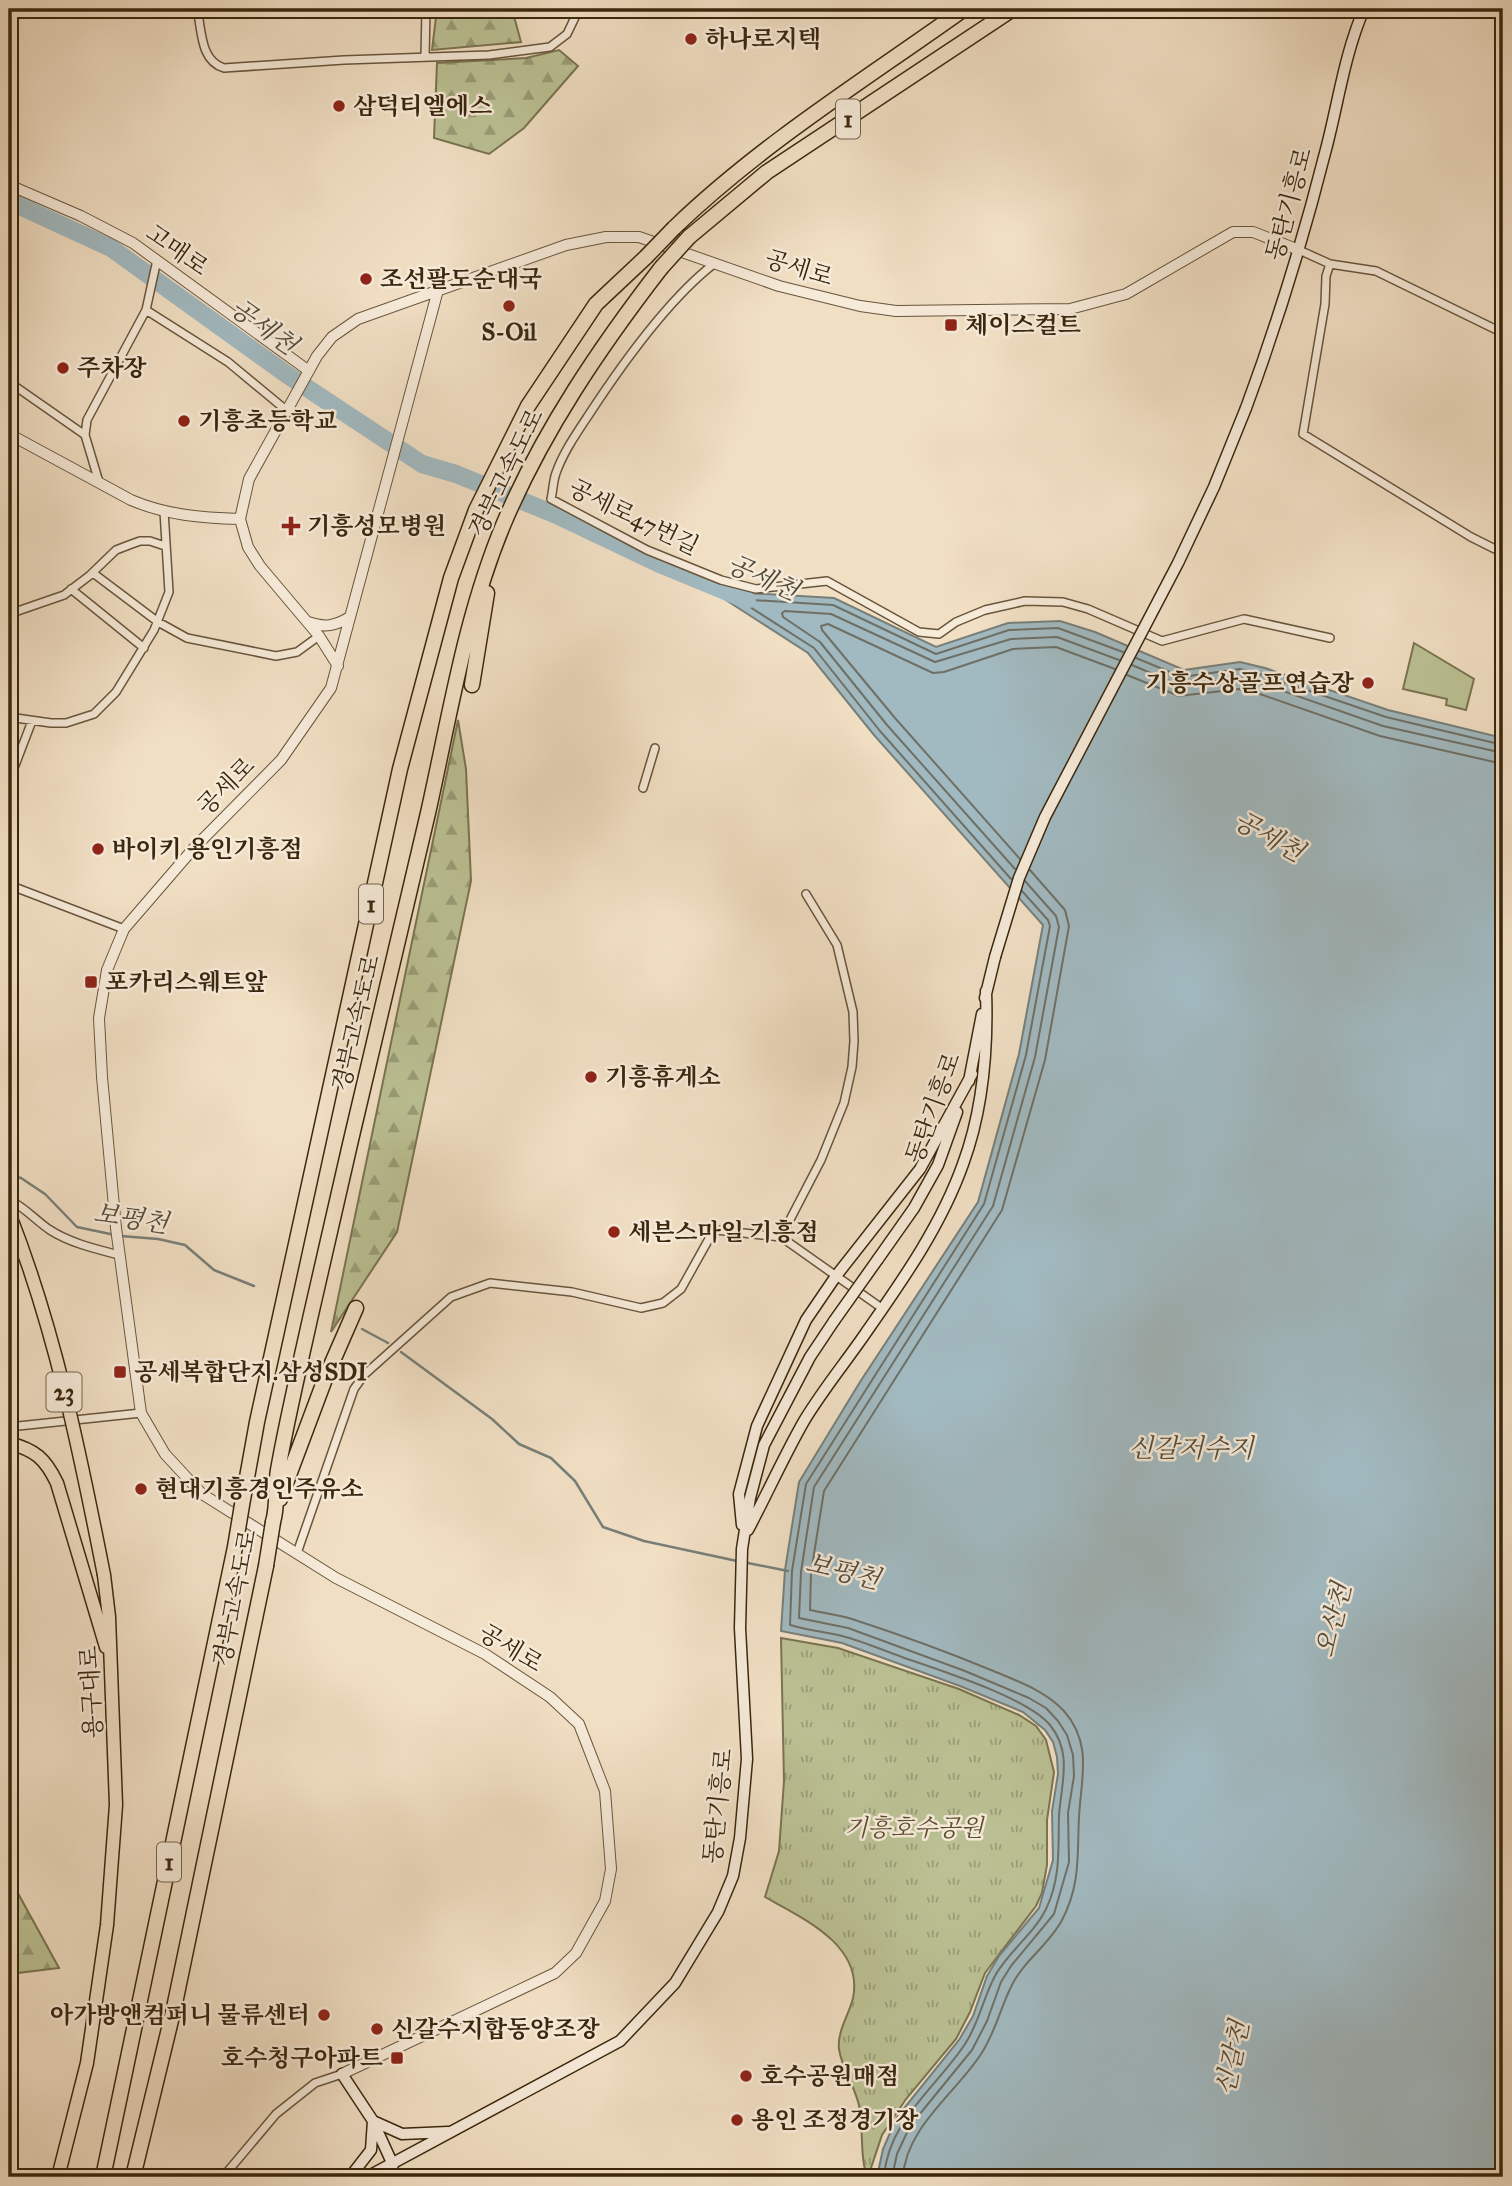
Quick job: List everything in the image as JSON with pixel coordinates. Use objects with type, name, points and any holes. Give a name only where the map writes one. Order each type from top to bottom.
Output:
[{"type":"highway","name":"경부고속도로","points":[[103,2177],[234,1546],[257,1422],[400,769],[451,578],[475,510],[528,406],[596,304],[705,197],[754,158],[964,9]]},
{"type":"highway","name":"경부고속도로","points":[[133,2177],[174,2008],[277,1507],[277,1474],[310,1318],[430,802],[465,638],[496,543],[525,476],[560,413],[617,325],[689,237],[767,172],[1013,9]]},
{"type":"highway","points":[[472,685],[496,543]]},
{"type":"highway","name":"용구대로","points":[[9,1213],[48,1332],[81,1461],[104,1575],[111,1665],[116,1805],[107,1925],[87,2063],[58,2177]]},
{"type":"highway","points":[[277,1507],[345,1334],[359,1311]]},
{"type":"highway","points":[[9,1443],[27,1448],[47,1463],[57,1483],[111,1665]]},
{"type":"main road","name":"동탄기흥로","points":[[367,2177],[620,2041],[675,1983],[718,1912],[733,1876],[740,1838],[747,1759],[740,1628],[743,1544],[750,1498],[764,1445],[810,1357],[914,1208],[938,1165],[972,1074],[986,992],[1019,878],[1045,817],[1178,563],[1246,408],[1284,303],[1348,56],[1364,9]]},
{"type":"main road","points":[[743,1544],[804,1421],[923,1248],[964,1163],[979,1105],[987,1031],[986,992]]},
{"type":"main road","points":[[743,1544],[739,1494],[758,1426],[806,1320],[836,1276],[920,1170],[972,1074]]},
{"type":"main road","points":[[342,2074],[373,2121],[393,2165]]},
{"type":"main road","points":[[373,2121],[402,2134],[454,2132]]},
{"type":"main road","points":[[350,2177],[371,2150],[373,2121]]},
{"type":"street","points":[[197,9],[208,59],[216,66],[224,68],[489,55],[550,47],[567,34],[579,9]]},
{"type":"street","points":[[425,57],[426,9]]},
{"type":"street","name":"고매로","points":[[9,185],[81,216],[134,243],[309,371]]},
{"type":"street","name":"공세로","points":[[289,405],[332,337],[358,319],[566,245],[606,237],[639,237],[779,286],[860,306],[895,311],[1043,310],[1089,305],[1126,294],[1233,232],[1253,232],[1299,250]]},
{"type":"street","points":[[1299,250],[1330,264],[1376,271],[1503,333]]},
{"type":"street","points":[[99,482],[85,435],[87,420],[146,310],[156,260]]},
{"type":"street","name":"공세로47번길","points":[[715,263],[693,282],[668,311],[626,360],[603,393],[575,436],[555,474],[551,499],[647,550],[721,580],[756,589],[827,581],[927,635],[939,634],[956,622],[985,610],[1025,601],[1063,603],[1088,609],[1163,641],[1244,619],[1330,638]]},
{"type":"street","points":[[1330,264],[1303,434],[1471,537],[1503,553]]},
{"type":"street","name":"공세로","points":[[342,2074],[555,1973],[576,1953],[605,1901],[611,1869],[605,1791],[579,1724],[550,1697],[485,1654],[336,1578],[202,1494],[165,1454],[141,1413],[118,1252],[99,1018],[107,970],[124,929],[193,849],[281,760],[331,688],[438,290]]},
{"type":"street","points":[[146,310],[289,405],[249,479],[240,519],[248,547],[319,636],[338,666]]},
{"type":"street","points":[[9,382],[85,435]]},
{"type":"street","points":[[9,435],[131,500],[188,516],[240,519]]},
{"type":"street","points":[[9,717],[66,723],[94,714],[116,692],[158,622],[169,592],[164,511]]},
{"type":"street","points":[[9,614],[64,595],[93,573],[116,550],[139,541],[165,546]]},
{"type":"street","points":[[93,573],[158,622],[187,638],[276,656],[297,652],[319,636]]},
{"type":"street","points":[[71,589],[144,648]]},
{"type":"street","points":[[306,621],[323,627],[337,625],[350,617]]},
{"type":"street","points":[[9,781],[32,721]]},
{"type":"street","points":[[643,788],[655,748]]},
{"type":"street","points":[[9,885],[124,929]]},
{"type":"street","points":[[781,1237],[821,1160],[844,1103],[852,1067],[854,1041],[853,1012],[837,945],[806,894]]},
{"type":"street","points":[[9,1200],[27,1209],[42,1224],[60,1235],[118,1252]]},
{"type":"street","points":[[297,1553],[354,1389],[364,1375],[452,1297],[490,1283],[572,1293],[641,1308],[663,1303],[681,1289],[716,1230],[781,1237],[883,1309]]},
{"type":"street","points":[[9,1427],[141,1413]]},
{"type":"street","points":[[223,2177],[276,2114],[315,2083],[342,2074]]},
{"type":"green space","points":[[435,9],[512,9],[521,42],[432,50]]},
{"type":"green space","points":[[559,50],[578,66],[524,128],[489,154],[434,138],[437,63],[526,58]]},
{"type":"green space","points":[[1414,643],[1474,679],[1466,710],[1446,705],[1447,699],[1403,689]]},
{"type":"green space","points":[[458,720],[466,769],[471,881],[397,1232],[331,1332]]},
{"type":"green space","name":"기흥호수공원","points":[[781,1638],[838,1648],[959,1689],[1019,1715],[1036,1726],[1046,1740],[1054,1772],[1047,1820],[1047,1865],[1042,1893],[1036,1906],[985,1973],[956,2039],[906,2099],[882,2135],[868,2177],[864,2164],[858,2102],[839,2049],[841,2029],[853,1998],[854,1979],[849,1963],[840,1948],[812,1924],[765,1897],[779,1851],[784,1781]]},
{"type":"green space","points":[[9,1883],[14,1886],[59,1968],[9,1974]]},
{"type":"water","name":"신갈저수지","points":[[712,591],[834,598],[936,647],[1008,623],[1060,621],[1095,632],[1184,670],[1240,662],[1388,710],[1503,738],[1503,2177],[877,2177],[883,2149],[897,2117],[959,2040],[973,2016],[987,1976],[999,1956],[1039,1908],[1053,1860],[1052,1811],[1058,1774],[1057,1757],[1053,1742],[1045,1730],[1023,1712],[842,1643],[781,1631],[785,1570],[799,1482],[860,1382],[978,1202],[1019,1054],[1043,925],[874,735],[808,653]]},
{"type":"waterway","name":"공세천","points":[[9,201],[111,248],[286,374],[422,464],[456,474],[559,516],[662,565],[747,600]]},
{"type":"waterway","name":"보평천","points":[[9,1175],[21,1178],[45,1194],[77,1227],[115,1235]]},
{"type":"waterway","name":"보평천","points":[[121,1236],[158,1239],[185,1245],[214,1270],[254,1286]]},
{"type":"waterway","name":"보평천","points":[[362,1329],[388,1343]]},
{"type":"waterway","name":"보평천","points":[[401,1352],[492,1419],[519,1444],[551,1458],[575,1481],[603,1527],[644,1541],[737,1561]]},
{"type":"waterway","name":"보평천","points":[[743,1562],[788,1571]]},
{"type":"place","name":"하나로지텍","points":[[691,39]]},
{"type":"place","name":"삼덕티엘에스","points":[[339,106]]},
{"type":"place","name":"조선팔도순대국","points":[[366,279]]},
{"type":"place","name":"S-Oil","points":[[509,306]]},
{"type":"place","name":"체이스컬트","points":[[951,325]]},
{"type":"place","name":"주차장","points":[[63,368]]},
{"type":"place","name":"기흥초등학교","points":[[184,421]]},
{"type":"place","name":"기흥성모병원","points":[[291,526]]},
{"type":"place","name":"기흥수상골프연습장","points":[[1368,683]]},
{"type":"place","name":"바이키 용인기흥점","points":[[98,849]]},
{"type":"place","name":"포카리스웨트앞","points":[[91,982]]},
{"type":"place","name":"기흥휴게소","points":[[591,1077]]},
{"type":"place","name":"세븐스마일 기흥점","points":[[614,1232]]},
{"type":"place","name":"공세복합단지.삼성SDI","points":[[120,1372]]},
{"type":"place","name":"현대기흥경인주유소","points":[[141,1489]]},
{"type":"place","name":"아가방앤컴퍼니 물류센터","points":[[324,2015]]},
{"type":"place","name":"신갈수지합동양조장","points":[[377,2029]]},
{"type":"place","name":"호수청구아파트","points":[[397,2058]]},
{"type":"place","name":"호수공원매점","points":[[746,2076]]},
{"type":"place","name":"용인 조정경기장","points":[[737,2120]]},
{"type":"water label","name":"오산천","points":[[1333,1620]]},
{"type":"water label","name":"신갈천","points":[[1232,2058]]}]
